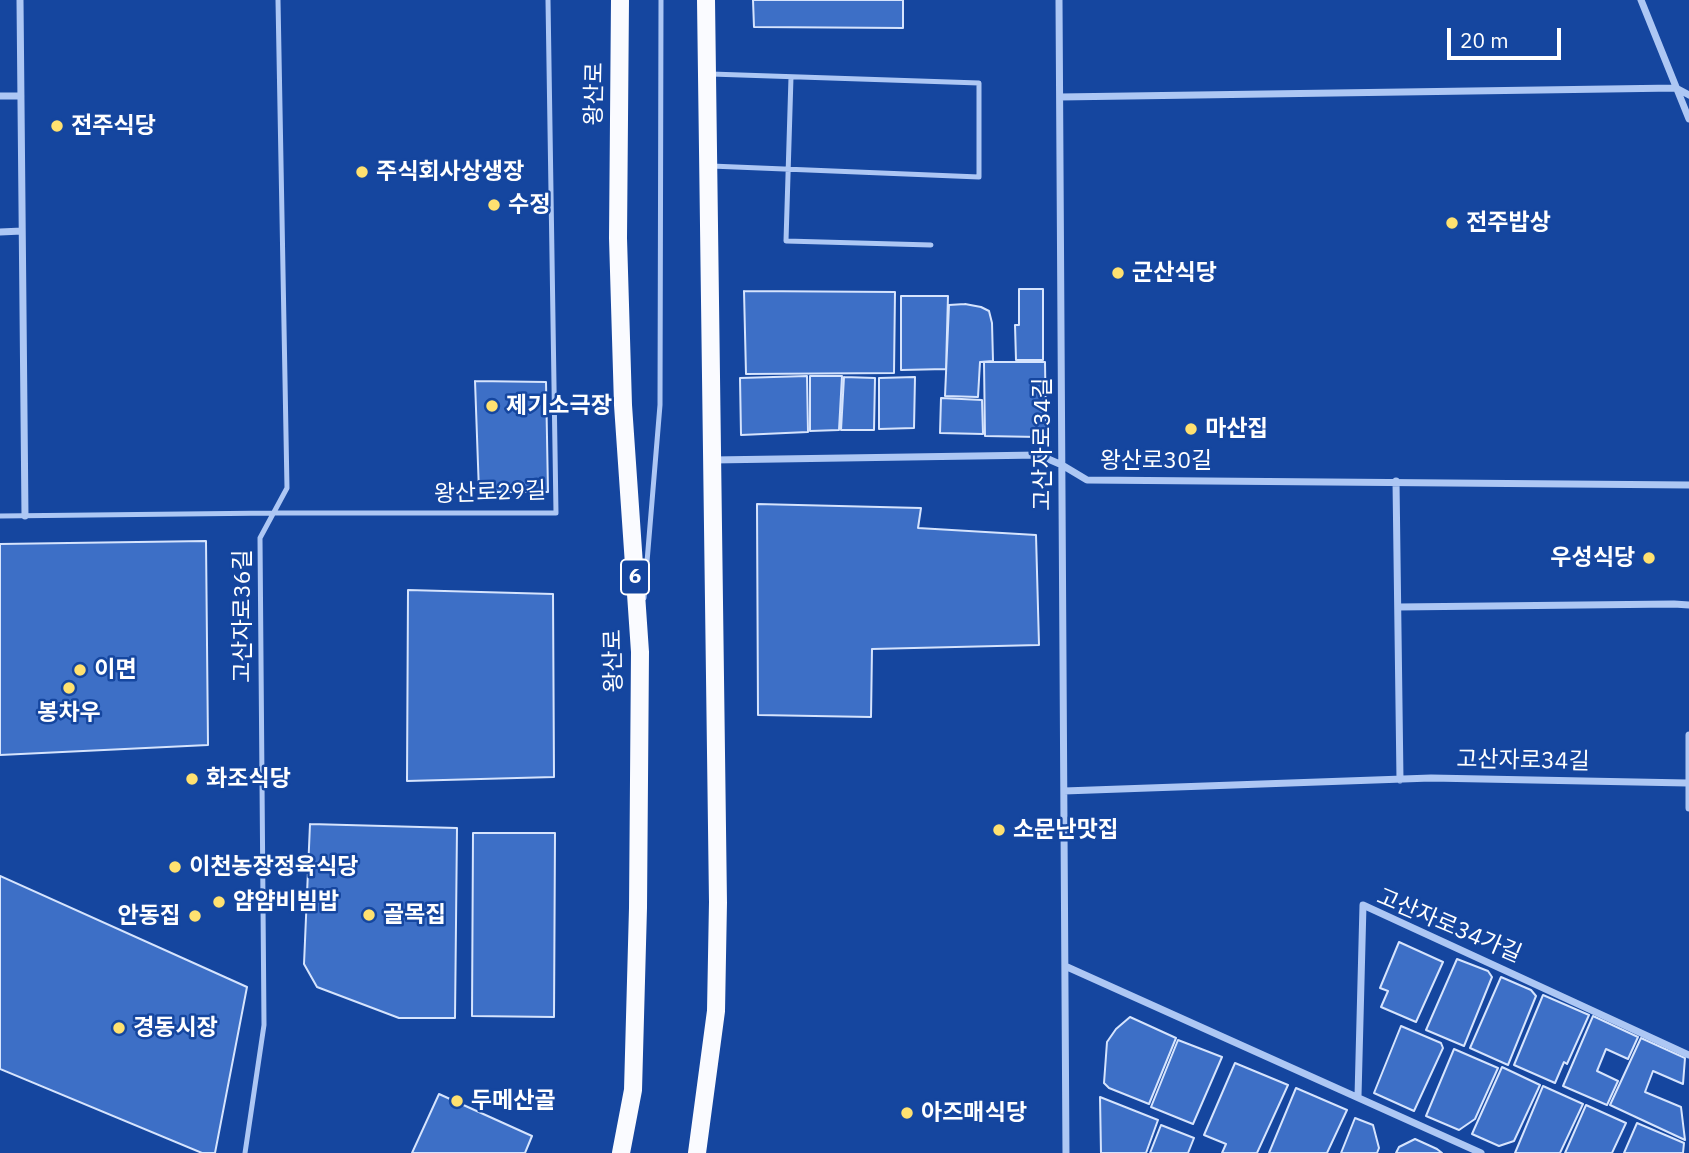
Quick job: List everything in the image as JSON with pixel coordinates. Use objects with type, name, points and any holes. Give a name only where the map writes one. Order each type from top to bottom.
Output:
[{"type":"main road","name":"왕산로","points":[[620,0],[618,238],[623,405],[640,652],[633,1090],[621,1153]]},
{"type":"main road","points":[[697,1153],[716,1011],[718,902],[706,0]]},
{"type":"street","points":[[20,0],[24,516]]},
{"type":"street","name":"고산자로34길","points":[[1059,0],[1066,1153]]},
{"type":"street","points":[[1641,0],[1689,119]]},
{"type":"street","points":[[1060,97],[1676,88],[1689,95]]},
{"type":"street","points":[[0,96],[21,96]]},
{"type":"street","points":[[0,232],[22,231]]},
{"type":"street","name":"왕산로30길","points":[[712,460],[1039,456],[1062,465],[1087,480],[1689,485]]},
{"type":"street","points":[[1396,481],[1401,780]]},
{"type":"street","points":[[1398,607],[1689,605]]},
{"type":"street","points":[[1689,735],[1689,808]]},
{"type":"street","name":"고산자로34길","points":[[1064,791],[1432,778],[1688,783]]},
{"type":"street","name":"고산자로34가길","points":[[1359,1096],[1363,905],[1689,1055]]},
{"type":"street","points":[[1065,966],[1481,1153]]},
{"type":"lane","name":"고산자로36길","points":[[245,1153],[264,1024],[260,538],[287,488],[278,0]]},
{"type":"lane","name":"왕산로29길","points":[[0,516],[556,513],[548,0]]},
{"type":"lane","points":[[640,652],[660,405],[661,0]]},
{"type":"lane","points":[[707,74],[979,83],[979,177],[708,166]]},
{"type":"lane","points":[[792,77],[786,241],[931,245]]},
{"type":"building","points":[[753,0],[903,0],[903,28],[754,27]]},
{"type":"building","points":[[1019,289],[1043,289],[1043,360],[1016,360],[1015,325],[1019,325]]},
{"type":"building","points":[[744,291],[895,292],[894,373],[746,374]]},
{"type":"building","points":[[901,296],[948,296],[946,369],[901,370]]},
{"type":"building","points":[[965,304],[989,311],[993,361],[980,362],[978,397],[945,396],[949,305]]},
{"type":"building","points":[[984,362],[1045,362],[1046,428],[1038,437],[985,436]]},
{"type":"building","points":[[807,376],[808,432],[741,435],[740,378]]},
{"type":"building","points":[[810,376],[842,376],[839,430],[810,431]]},
{"type":"building","points":[[844,377],[875,378],[874,430],[841,430]]},
{"type":"building","points":[[915,377],[914,428],[879,429],[879,378]]},
{"type":"building","points":[[475,381],[546,382],[548,492],[479,492]]},
{"type":"building","points":[[941,398],[982,400],[983,434],[940,433]]},
{"type":"building","points":[[757,504],[921,508],[918,528],[1036,535],[1039,645],[872,649],[871,717],[758,715]]},
{"type":"building","points":[[206,541],[208,745],[0,755],[0,544]]},
{"type":"building","points":[[408,590],[553,594],[554,777],[407,781]]},
{"type":"building","points":[[310,824],[457,828],[455,1018],[399,1018],[317,987],[304,964]]},
{"type":"building","points":[[473,833],[555,833],[554,1017],[472,1016]]},
{"type":"building","name":"경동시장","points":[[0,876],[247,987],[215,1153],[202,1153],[0,1069]]},
{"type":"building","points":[[1399,942],[1443,962],[1416,1022],[1381,1007],[1388,991],[1380,988]]},
{"type":"building","points":[[1457,959],[1488,971],[1492,977],[1464,1046],[1426,1030]]},
{"type":"building","points":[[1501,977],[1531,990],[1536,996],[1508,1065],[1470,1048]]},
{"type":"building","points":[[1543,995],[1589,1015],[1567,1064],[1564,1062],[1555,1083],[1514,1065]]},
{"type":"building","points":[[1593,1016],[1638,1037],[1628,1059],[1606,1049],[1597,1071],[1618,1081],[1607,1105],[1563,1086]]},
{"type":"building","points":[[1130,1017],[1176,1038],[1149,1104],[1109,1088],[1104,1083],[1107,1042],[1116,1029]]},
{"type":"building","points":[[1401,1026],[1441,1043],[1443,1048],[1414,1111],[1374,1093]]},
{"type":"building","points":[[1641,1038],[1685,1058],[1683,1084],[1653,1071],[1645,1092],[1681,1107],[1685,1140],[1610,1105]]},
{"type":"building","points":[[1178,1040],[1222,1057],[1193,1124],[1151,1107]]},
{"type":"building","points":[[1454,1049],[1498,1068],[1475,1119],[1459,1130],[1426,1116]]},
{"type":"building","points":[[1235,1063],[1288,1085],[1257,1153],[1222,1153],[1226,1144],[1204,1135]]},
{"type":"building","points":[[1502,1067],[1540,1085],[1514,1141],[1499,1146],[1472,1134]]},
{"type":"building","points":[[1543,1086],[1583,1104],[1560,1153],[1515,1153]]},
{"type":"building","points":[[1296,1088],[1347,1110],[1327,1153],[1269,1153]]},
{"type":"building","points":[[439,1094],[532,1136],[525,1153],[412,1153]]},
{"type":"building","points":[[1100,1097],[1158,1120],[1146,1153],[1101,1153]]},
{"type":"building","points":[[1586,1105],[1626,1123],[1612,1153],[1565,1153]]},
{"type":"building","points":[[1355,1118],[1373,1125],[1379,1148],[1377,1153],[1341,1153]]},
{"type":"building","points":[[1637,1123],[1684,1143],[1683,1153],[1624,1153]]},
{"type":"building","points":[[1161,1125],[1194,1138],[1188,1153],[1150,1153]]},
{"type":"building","points":[[1415,1139],[1442,1153],[1396,1153],[1399,1147]]},
{"type":"place","name":"전주식당","points":[[57,126]]},
{"type":"place","name":"주식회사상생장","points":[[362,172]]},
{"type":"place","name":"수정","points":[[494,205]]},
{"type":"place","name":"전주밥상","points":[[1452,223]]},
{"type":"place","name":"군산식당","points":[[1118,273]]},
{"type":"place","name":"제기소극장","points":[[492,406]]},
{"type":"place","name":"마산집","points":[[1191,429]]},
{"type":"place","name":"우성식당","points":[[1649,558]]},
{"type":"place","name":"이면","points":[[80,670]]},
{"type":"place","name":"봉차우","points":[[69,688]]},
{"type":"place","name":"화조식당","points":[[192,779]]},
{"type":"place","name":"소문난맛집","points":[[999,830]]},
{"type":"place","name":"이천농장정육식당","points":[[175,867]]},
{"type":"place","name":"얌얌비빔밥","points":[[219,902]]},
{"type":"place","name":"골목집","points":[[369,915]]},
{"type":"place","name":"안동집","points":[[195,916]]},
{"type":"place","name":"경동시장","points":[[119,1028]]},
{"type":"place","name":"두메산골","points":[[457,1101]]},
{"type":"place","name":"아즈매식당","points":[[907,1113]]}]
